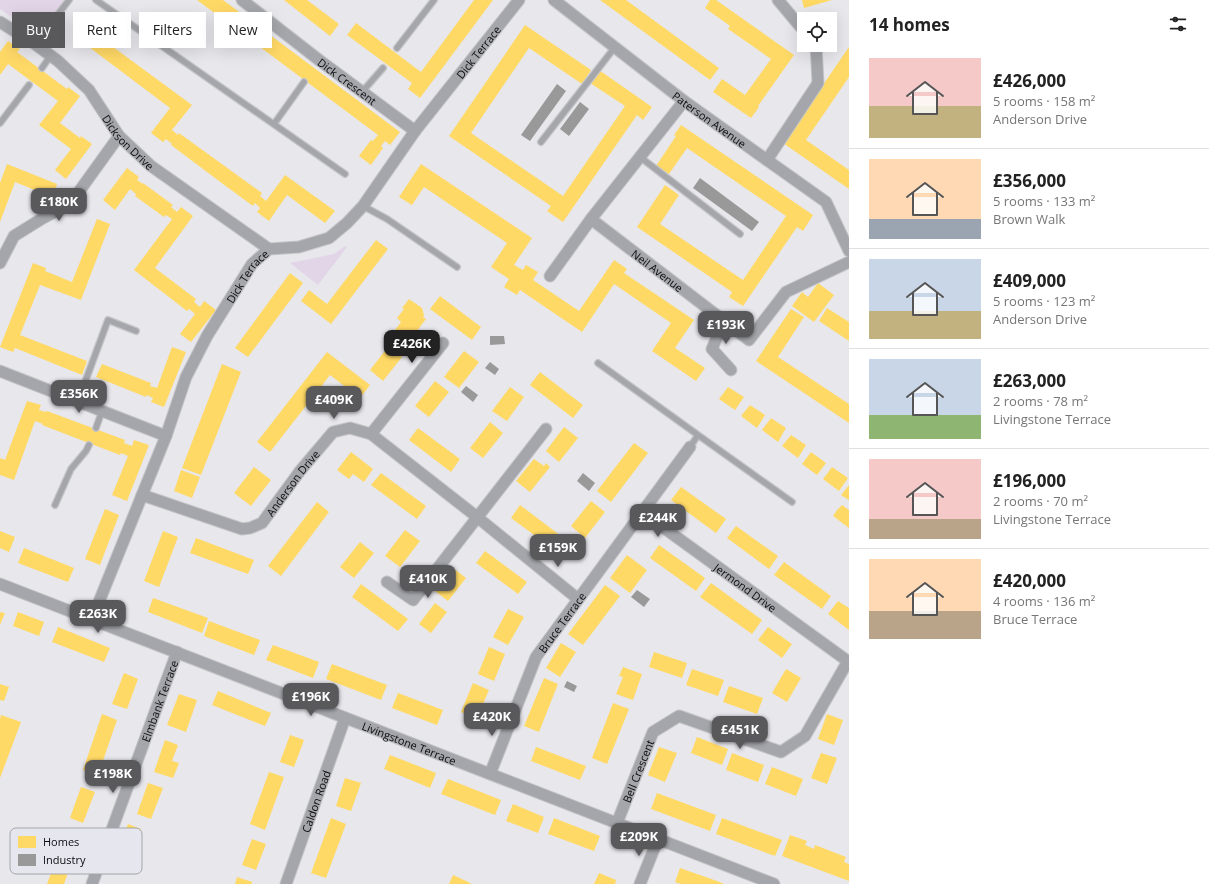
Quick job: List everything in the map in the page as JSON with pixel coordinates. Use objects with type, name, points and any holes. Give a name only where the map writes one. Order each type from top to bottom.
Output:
[{"type":"street","name":"Dick Crescent","points":[[242,0],[317,63],[362,92],[415,131]]},
{"type":"street","name":"Dick Terrace","points":[[92,619],[166,436],[186,377],[207,336],[252,264],[269,249],[299,246],[329,238],[347,223],[363,206],[415,131],[519,0]]},
{"type":"street","name":"Paterson Avenue","points":[[554,0],[684,101],[826,202],[849,250]]},
{"type":"street","points":[[778,0],[797,23]]},
{"type":"street","name":"Dickson Drive","points":[[0,22],[12,30]]},
{"type":"street","name":"Dickson Drive","points":[[41,48],[51,55],[89,90],[119,136],[151,166],[269,249]]},
{"type":"street","points":[[767,160],[818,83],[816,52]]},
{"type":"street","points":[[550,276],[591,219],[684,101]]},
{"type":"street","points":[[0,263],[14,236],[43,218],[70,204],[119,136]]},
{"type":"street","name":"Neil Avenue","points":[[591,219],[748,340],[786,292],[849,262]]},
{"type":"street","points":[[724,320],[712,349],[731,370]]},
{"type":"street","points":[[371,434],[443,343]]},
{"type":"street","points":[[0,370],[166,436]]},
{"type":"street","name":"Anderson Drive","points":[[142,495],[242,529],[250,528],[262,524],[300,471],[333,432],[350,428],[371,434],[578,599]]},
{"type":"street","points":[[387,582],[413,600],[546,429]]},
{"type":"street","name":"Bruce Terrace","points":[[490,774],[536,657],[690,447]]},
{"type":"street","name":"Jermond Drive","points":[[642,512],[849,662]]},
{"type":"street","name":"Livingstone Terrace","points":[[0,584],[774,884]]},
{"type":"street","name":"Elmbank Terrace","points":[[113,828],[177,652]]},
{"type":"street","name":"Bell Crescent","points":[[617,823],[653,732],[679,716],[781,752],[805,736],[849,662]]},
{"type":"street","name":"Caldon Road","points":[[286,884],[345,718]]},
{"type":"street","points":[[640,884],[658,839]]},
{"type":"street","name":"Elmbank Terrace","points":[[92,884],[96,874]]},
{"type":"lane","points":[[60,12],[69,0]]},
{"type":"lane","points":[[96,0],[345,174]]},
{"type":"lane","points":[[397,48],[434,0]]},
{"type":"lane","points":[[541,142],[615,47]]},
{"type":"lane","points":[[42,68],[51,55]]},
{"type":"lane","points":[[362,92],[383,68]]},
{"type":"lane","points":[[274,124],[304,82]]},
{"type":"lane","points":[[0,123],[29,85]]},
{"type":"lane","points":[[640,157],[740,234]]},
{"type":"lane","points":[[363,206],[387,219],[457,267]]},
{"type":"lane","points":[[78,401],[108,320],[136,331]]},
{"type":"lane","points":[[598,363],[792,502]]},
{"type":"lane","points":[[96,428],[102,411]]},
{"type":"lane","points":[[690,447],[698,435]]},
{"type":"lane","points":[[55,505],[71,469],[89,445]]},
{"type":"shaded area","points":[[0,0],[64,0],[56,12],[12,12],[12,17],[0,9]]},
{"type":"shaded area","points":[[345,246],[347,247],[318,285],[290,263],[334,254]]},
{"type":"building: Homes","points":[[197,0],[223,0],[239,12],[214,12]]},
{"type":"building: Homes","points":[[284,0],[307,0],[339,24],[330,36]]},
{"type":"building: Homes","points":[[474,0],[493,0],[420,98],[408,89],[412,83],[347,35],[356,23],[421,72]]},
{"type":"building: Homes","points":[[600,0],[626,0],[719,68],[710,80]]},
{"type":"building: Homes","points":[[710,0],[716,0],[794,55],[751,118],[713,92],[722,79],[745,95],[771,59],[728,29],[730,26],[705,8]]},
{"type":"building: Homes","points":[[802,0],[832,0],[804,8]]},
{"type":"building: Homes","points":[[525,25],[591,70],[582,84],[529,48],[471,133],[563,196],[625,106],[590,83],[599,70],[652,107],[643,120],[637,115],[563,222],[547,211],[551,206],[449,136]]},
{"type":"building: Homes","points":[[272,37],[400,132],[390,145],[385,141],[381,146],[383,148],[371,165],[359,156],[371,140],[373,141],[378,135],[261,48],[272,48]]},
{"type":"building: Homes","points":[[8,41],[12,44],[12,48],[20,49],[17,52],[67,89],[68,87],[80,96],[60,123],[80,138],[81,136],[92,144],[66,179],[55,170],[71,149],[39,125],[58,101],[8,64],[0,75],[0,52]]},
{"type":"building: Homes","points":[[849,47],[849,77],[806,140],[849,170],[849,189],[783,143]]},
{"type":"building: Homes","points":[[90,48],[114,48],[192,105],[172,130],[178,135],[179,133],[262,193],[260,196],[266,201],[285,175],[335,211],[325,223],[287,195],[269,221],[257,212],[260,208],[255,203],[253,206],[171,145],[172,144],[166,139],[163,142],[151,133],[170,108]]},
{"type":"building: Homes","points":[[681,125],[813,215],[803,231],[797,227],[743,306],[729,297],[732,292],[637,227],[665,185],[679,195],[660,224],[743,280],[786,216],[687,148],[669,174],[656,166],[676,136],[674,135]]},
{"type":"building: Homes","points":[[7,164],[57,184],[52,197],[15,182],[0,222],[0,183]]},
{"type":"building: Homes","points":[[421,164],[532,238],[514,265],[523,270],[526,265],[538,272],[533,280],[579,311],[614,260],[627,269],[624,273],[694,320],[675,348],[705,368],[696,381],[652,351],[671,323],[614,284],[582,332],[520,290],[517,295],[504,287],[509,279],[491,267],[507,243],[424,187],[412,205],[399,197]]},
{"type":"building: Homes","points":[[127,168],[139,177],[137,180],[173,205],[171,207],[177,212],[181,207],[193,216],[155,268],[196,299],[194,302],[200,307],[204,301],[216,310],[191,342],[180,334],[195,314],[189,309],[187,311],[134,270],[172,219],[166,215],[164,217],[135,196],[136,194],[130,189],[115,210],[103,200]]},
{"type":"building: Homes","points":[[97,219],[110,224],[81,300],[40,285],[20,335],[87,361],[82,375],[15,348],[13,352],[0,347],[33,263],[46,268],[45,271],[72,282]]},
{"type":"building: Homes","points":[[376,240],[388,249],[331,324],[301,301],[309,290],[327,304]]},
{"type":"building: Homes","points":[[290,273],[303,283],[248,357],[235,348]]},
{"type":"building: Homes","points":[[818,283],[834,295],[814,322],[792,306],[802,292],[808,297]]},
{"type":"building: Homes","points":[[440,296],[481,327],[472,340],[430,309]]},
{"type":"building: Homes","points":[[409,299],[422,308],[424,315],[423,317],[426,319],[406,345],[392,334],[401,322],[397,318]]},
{"type":"building: Homes","points":[[827,308],[849,322],[849,341],[819,321]]},
{"type":"building: Homes","points":[[791,309],[804,317],[778,357],[849,404],[849,423],[756,361]]},
{"type":"building: Homes","points":[[172,347],[186,352],[164,407],[151,402],[153,398],[146,395],[146,397],[96,377],[102,364],[151,383],[150,386],[157,388]]},
{"type":"building: Homes","points":[[388,347],[402,357],[383,381],[370,370]]},
{"type":"building: Homes","points":[[464,351],[479,362],[459,388],[444,377]]},
{"type":"building: Homes","points":[[327,352],[370,385],[360,398],[330,375],[270,452],[257,442]]},
{"type":"building: Homes","points":[[222,364],[241,372],[201,475],[182,468]]},
{"type":"building: Homes","points":[[540,372],[583,405],[573,418],[530,385]]},
{"type":"building: Homes","points":[[435,381],[449,392],[429,417],[415,406]]},
{"type":"building: Homes","points":[[510,387],[524,397],[507,421],[492,411]]},
{"type":"building: Homes","points":[[728,387],[744,397],[735,410],[719,399]]},
{"type":"building: Homes","points":[[27,401],[41,405],[39,410],[47,411],[125,440],[124,443],[132,446],[134,440],[149,445],[127,501],[112,495],[128,456],[121,453],[120,455],[35,421],[14,480],[0,475],[0,458],[5,460]]},
{"type":"building: Homes","points":[[750,405],[765,415],[757,428],[741,416]]},
{"type":"building: Homes","points":[[771,418],[786,428],[778,442],[762,430]]},
{"type":"building: Homes","points":[[490,422],[503,433],[483,458],[470,448]]},
{"type":"building: Homes","points":[[564,427],[578,438],[559,462],[546,451]]},
{"type":"building: Homes","points":[[418,428],[460,459],[451,472],[409,440]]},
{"type":"building: Homes","points":[[791,435],[806,445],[798,458],[782,446]]},
{"type":"building: Homes","points":[[634,443],[648,453],[611,502],[597,491]]},
{"type":"building: Homes","points":[[351,452],[373,469],[364,482],[353,474],[349,479],[337,470]]},
{"type":"building: Homes","points":[[811,452],[826,463],[817,475],[802,464]]},
{"type":"building: Homes","points":[[534,459],[544,466],[546,463],[550,467],[530,492],[516,481]]},
{"type":"building: Homes","points":[[254,467],[271,480],[251,506],[234,493]]},
{"type":"building: Homes","points":[[832,467],[848,478],[839,491],[823,479]]},
{"type":"building: Homes","points":[[181,470],[200,477],[192,498],[174,491]]},
{"type":"building: Homes","points":[[381,473],[426,506],[417,519],[371,485]]},
{"type":"building: Homes","points":[[849,485],[849,500],[841,495]]},
{"type":"building: Homes","points":[[681,487],[726,519],[716,533],[671,500]]},
{"type":"building: Homes","points":[[591,501],[605,512],[585,538],[571,526]]},
{"type":"building: Homes","points":[[317,502],[329,512],[281,576],[268,566]]},
{"type":"building: Homes","points":[[520,505],[561,536],[552,548],[511,518]]},
{"type":"building: Homes","points":[[842,505],[849,510],[849,528],[833,516]]},
{"type":"building: Homes","points":[[105,509],[119,515],[100,565],[85,559]]},
{"type":"building: Homes","points":[[736,526],[778,556],[769,569],[727,538]]},
{"type":"building: Homes","points":[[405,530],[420,541],[400,567],[385,556]]},
{"type":"building: Homes","points":[[0,531],[15,537],[9,552],[0,548]]},
{"type":"building: Homes","points":[[163,531],[178,537],[159,587],[144,581]]},
{"type":"building: Homes","points":[[196,538],[254,560],[248,574],[190,553]]},
{"type":"building: Homes","points":[[360,542],[374,553],[354,578],[340,567]]},
{"type":"building: Homes","points":[[659,545],[705,578],[696,591],[650,558]]},
{"type":"building: Homes","points":[[24,548],[74,568],[68,582],[18,563]]},
{"type":"building: Homes","points":[[485,551],[527,582],[518,594],[476,563]]},
{"type":"building: Homes","points":[[627,555],[647,570],[630,593],[610,578]]},
{"type":"building: Homes","points":[[784,562],[831,596],[822,609],[774,575]]},
{"type":"building: Homes","points":[[453,568],[466,578],[448,601],[435,591]]},
{"type":"building: Homes","points":[[711,583],[762,620],[752,634],[700,597]]},
{"type":"building: Homes","points":[[361,584],[408,619],[398,631],[352,597]]},
{"type":"building: Homes","points":[[605,585],[620,596],[583,645],[568,634]]},
{"type":"building: Homes","points":[[153,598],[208,618],[202,633],[148,612]]},
{"type":"building: Homes","points":[[838,601],[849,608],[849,630],[828,614]]},
{"type":"building: Homes","points":[[435,603],[447,612],[431,633],[419,624]]},
{"type":"building: Homes","points":[[508,609],[524,617],[508,645],[493,637]]},
{"type":"building: Homes","points":[[0,612],[5,613],[0,625]]},
{"type":"building: Homes","points":[[18,612],[44,622],[39,636],[13,626]]},
{"type":"building: Homes","points":[[209,621],[260,640],[254,655],[204,636]]},
{"type":"building: Homes","points":[[58,627],[110,648],[104,662],[52,642]]},
{"type":"building: Homes","points":[[768,627],[792,644],[782,658],[758,640]]},
{"type":"building: Homes","points":[[561,643],[576,652],[560,677],[546,668]]},
{"type":"building: Homes","points":[[273,645],[319,662],[313,678],[266,660]]},
{"type":"building: Homes","points":[[489,647],[505,654],[494,681],[478,674]]},
{"type":"building: Homes","points":[[654,652],[687,663],[682,678],[649,667]]},
{"type":"building: Homes","points":[[332,664],[387,685],[381,700],[326,679]]},
{"type":"building: Homes","points":[[623,667],[642,674],[633,700],[616,694],[623,677],[619,676]]},
{"type":"building: Homes","points":[[692,669],[724,680],[718,696],[686,685]]},
{"type":"building: Homes","points":[[786,669],[801,678],[787,702],[772,693]]},
{"type":"building: Homes","points":[[124,673],[138,679],[127,709],[112,704]]},
{"type":"building: Homes","points":[[544,678],[558,684],[539,732],[524,726]]},
{"type":"building: Homes","points":[[473,683],[489,690],[477,718],[461,712]]},
{"type":"building: Homes","points":[[0,684],[9,687],[4,701],[0,700]]},
{"type":"building: Homes","points":[[729,686],[763,698],[757,714],[723,702]]},
{"type":"building: Homes","points":[[218,691],[271,713],[265,726],[212,705]]},
{"type":"building: Homes","points":[[398,693],[443,710],[437,725],[392,708]]},
{"type":"building: Homes","points":[[179,694],[197,700],[186,732],[167,725]]},
{"type":"building: Homes","points":[[613,703],[629,709],[607,764],[592,758]]},
{"type":"building: Homes","points":[[102,714],[117,720],[98,775],[83,770]]},
{"type":"building: Homes","points":[[827,714],[843,720],[834,745],[818,739]]},
{"type":"building: Homes","points":[[1,715],[21,722],[0,778],[0,719]]},
{"type":"building: Homes","points":[[290,735],[304,740],[294,767],[280,762]]},
{"type":"building: Homes","points":[[697,737],[728,749],[722,765],[691,753]]},
{"type":"building: Homes","points":[[165,740],[178,745],[172,761],[179,763],[173,778],[154,772]]},
{"type":"building: Homes","points":[[536,747],[586,766],[580,780],[531,761]]},
{"type":"building: Homes","points":[[659,747],[677,753],[665,782],[648,775]]},
{"type":"building: Homes","points":[[732,753],[764,765],[758,782],[726,770]]},
{"type":"building: Homes","points":[[821,753],[837,758],[827,784],[811,778]]},
{"type":"building: Homes","points":[[390,755],[436,773],[430,788],[384,769]]},
{"type":"building: Homes","points":[[772,767],[803,779],[796,796],[765,784]]},
{"type":"building: Homes","points":[[269,772],[284,777],[265,830],[250,824]]},
{"type":"building: Homes","points":[[345,778],[361,783],[351,811],[336,806]]},
{"type":"building: Homes","points":[[448,779],[501,800],[495,815],[441,794]]},
{"type":"building: Homes","points":[[148,783],[163,788],[151,819],[137,814]]},
{"type":"building: Homes","points":[[81,787],[95,792],[83,823],[70,818]]},
{"type":"building: Homes","points":[[657,793],[716,815],[710,831],[651,809]]},
{"type":"building: Homes","points":[[513,804],[544,817],[538,833],[506,821]]},
{"type":"building: Homes","points":[[331,818],[346,824],[326,878],[311,873]]},
{"type":"building: Homes","points":[[554,818],[600,836],[594,851],[548,834]]},
{"type":"building: Homes","points":[[722,818],[782,840],[775,856],[716,834]]},
{"type":"building: Homes","points":[[128,824],[138,828],[127,828]]},
{"type":"building: Homes","points":[[790,835],[807,841],[805,845],[814,849],[815,845],[846,857],[844,862],[849,864],[849,881],[782,856]]},
{"type":"building: Homes","points":[[252,839],[266,844],[256,870],[242,865]]},
{"type":"building: Homes","points":[[680,868],[724,884],[681,884],[675,882]]},
{"type":"building: Homes","points":[[599,873],[616,880],[615,884],[594,884]]},
{"type":"building: Homes","points":[[51,874],[68,874],[64,884],[47,884]]},
{"type":"building: Homes","points":[[453,875],[464,880],[472,884],[449,884]]},
{"type":"building: Homes","points":[[237,877],[252,882],[252,884],[235,884]]},
{"type":"building: Industry","points":[[557,84],[566,91],[530,141],[521,135]]},
{"type":"building: Industry","points":[[580,102],[589,109],[569,136],[560,129]]},
{"type":"building: Industry","points":[[700,178],[759,222],[752,231],[693,188]]},
{"type":"building: Industry","points":[[490,336],[504,336],[505,344],[490,345]]},
{"type":"building: Industry","points":[[490,362],[499,369],[495,375],[485,368]]},
{"type":"building: Industry","points":[[466,386],[478,395],[473,402],[461,392]]},
{"type":"building: Industry","points":[[583,473],[595,483],[589,491],[577,481]]},
{"type":"building: Industry","points":[[637,590],[650,599],[644,607],[631,597]]},
{"type":"building: Industry","points":[[567,681],[577,686],[574,692],[564,687]]}]
